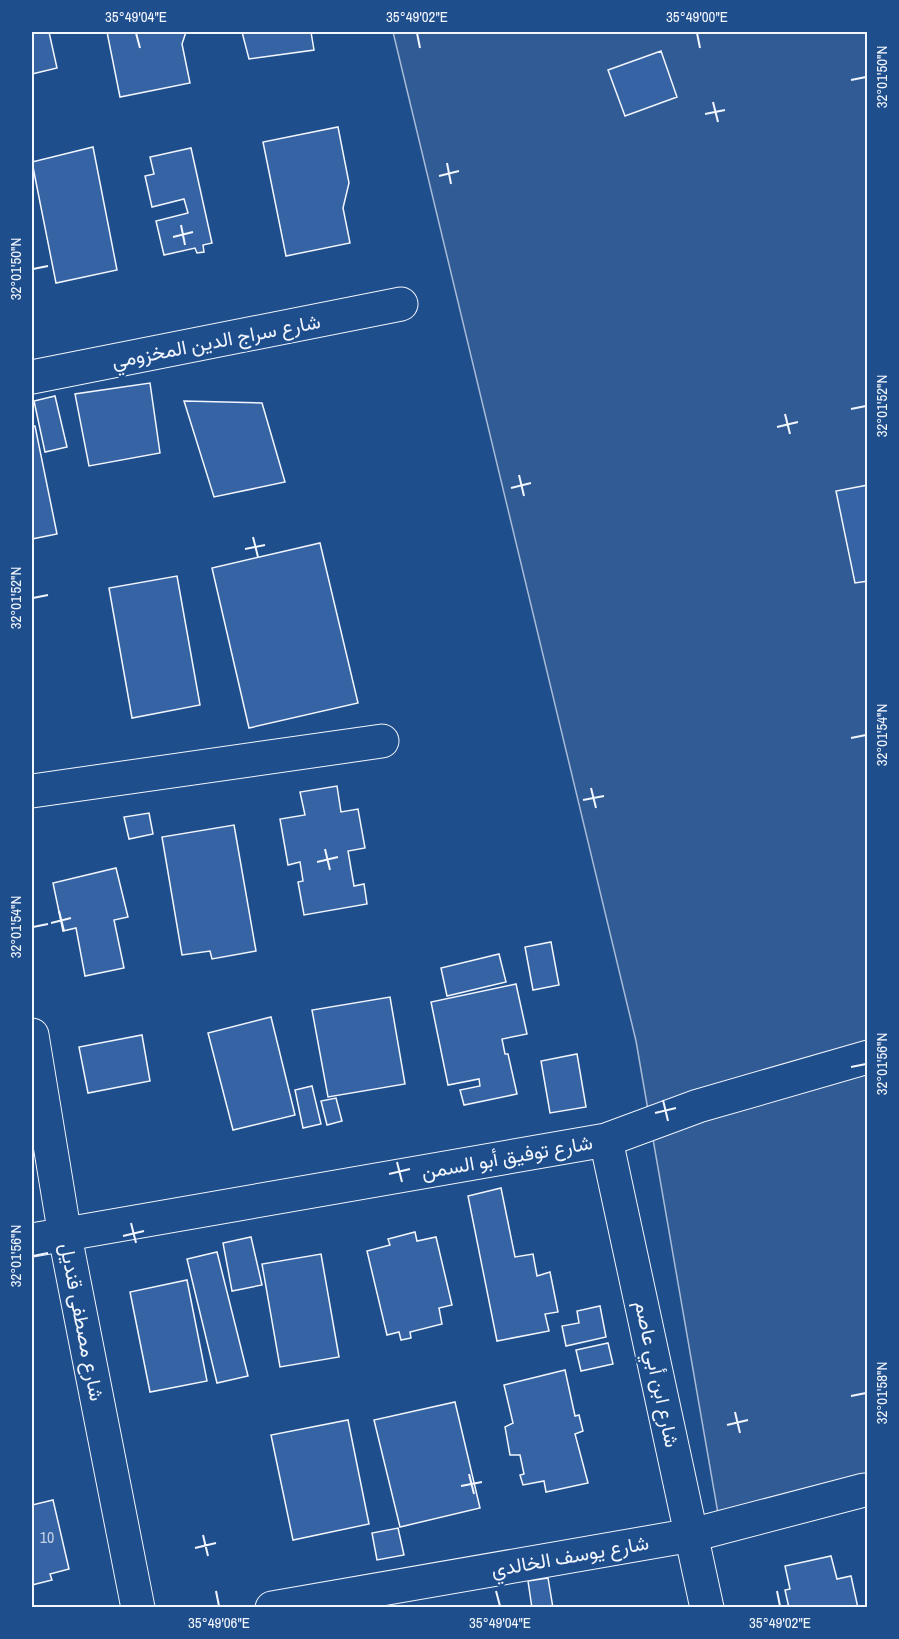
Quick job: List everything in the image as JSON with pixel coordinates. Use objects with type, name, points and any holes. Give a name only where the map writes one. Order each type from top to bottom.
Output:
[{"type":"street","name":"شارع سراج الدين المخزومي","points":[[32,377],[401,304]]},
{"type":"street","points":[[32,790],[382,741]]},
{"type":"street","name":"شارع مصطفى قنديل","points":[[32,1035],[65,1236],[138,1608]]},
{"type":"street","name":"شارع توفيق أبو السمن","points":[[32,1240],[606,1140],[698,1106],[867,1057]]},
{"type":"street","name":"شارع ابن أبي عاصم","points":[[606,1140],[707,1608]]},
{"type":"street","name":"شارع يوسف الخالدي","points":[[272,1608],[692,1535],[864,1490]]},
{"type":"shaded area","points":[[393,32],[867,32],[867,1481],[720,1525],[636,1041]]},
{"type":"building","points":[[32,32],[49,32],[57,68],[32,74]]},
{"type":"building","points":[[107,32],[186,32],[182,44],[190,83],[120,97]]},
{"type":"building","points":[[242,32],[311,32],[314,50],[249,59]]},
{"type":"building","points":[[661,51],[677,97],[625,116],[608,70]]},
{"type":"building","points":[[338,127],[349,183],[343,208],[350,243],[286,256],[263,142]]},
{"type":"building","points":[[93,147],[117,270],[56,283],[32,162]]},
{"type":"building","points":[[191,148],[212,243],[203,245],[204,252],[197,253],[195,248],[164,255],[156,221],[188,213],[184,199],[152,207],[145,176],[154,174],[150,157]]},
{"type":"building","points":[[150,383],[160,453],[89,466],[75,394]]},
{"type":"building","points":[[55,396],[67,447],[45,452],[34,401]]},
{"type":"building","points":[[184,401],[262,403],[285,482],[214,497]]},
{"type":"building","points":[[32,426],[35,426],[57,534],[32,539]]},
{"type":"building","points":[[868,485],[868,581],[855,583],[836,491]]},
{"type":"building","points":[[320,543],[358,703],[249,728],[212,568]]},
{"type":"building","points":[[177,576],[200,705],[132,718],[109,588]]},
{"type":"building","points":[[337,786],[341,812],[358,809],[365,848],[348,851],[354,886],[364,884],[367,904],[304,915],[298,882],[303,881],[300,862],[288,865],[280,819],[305,815],[300,792]]},
{"type":"building","points":[[149,813],[153,834],[129,839],[124,817]]},
{"type":"building","points":[[234,825],[256,951],[212,959],[210,951],[182,955],[162,837]]},
{"type":"building","points":[[116,868],[128,917],[114,920],[124,968],[85,976],[76,928],[63,931],[53,883]]},
{"type":"building","points":[[551,942],[559,985],[533,990],[525,947]]},
{"type":"building","points":[[499,954],[506,982],[447,996],[441,968]]},
{"type":"building","points":[[516,984],[527,1034],[502,1039],[505,1054],[508,1054],[517,1094],[464,1105],[460,1090],[480,1086],[479,1079],[448,1085],[431,1002]]},
{"type":"building","points":[[390,997],[405,1084],[328,1097],[312,1010]]},
{"type":"building","points":[[271,1017],[295,1115],[233,1130],[208,1033]]},
{"type":"building","points":[[142,1035],[150,1081],[88,1093],[79,1047]]},
{"type":"building","points":[[577,1054],[586,1107],[550,1113],[541,1061]]},
{"type":"building","points":[[312,1086],[321,1124],[303,1128],[295,1090]]},
{"type":"building","points":[[336,1098],[342,1121],[327,1125],[321,1101]]},
{"type":"building","points":[[501,1188],[515,1257],[533,1254],[537,1276],[550,1272],[558,1312],[545,1314],[549,1331],[497,1341],[468,1196]]},
{"type":"building","points":[[415,1232],[417,1241],[436,1237],[452,1305],[439,1308],[442,1324],[410,1332],[411,1338],[401,1340],[399,1332],[387,1335],[367,1251],[390,1245],[388,1239]]},
{"type":"building","points":[[251,1237],[262,1285],[232,1291],[223,1243]]},
{"type":"building","points":[[217,1252],[248,1376],[217,1383],[187,1259]]},
{"type":"building","points":[[321,1254],[339,1357],[280,1367],[262,1264]]},
{"type":"building","points":[[187,1280],[207,1381],[150,1392],[130,1292]]},
{"type":"building","points":[[600,1306],[606,1337],[566,1346],[562,1326],[579,1323],[577,1311]]},
{"type":"building","points":[[608,1343],[613,1364],[581,1371],[576,1350]]},
{"type":"building","points":[[565,1370],[575,1416],[579,1415],[583,1431],[575,1434],[588,1483],[546,1492],[544,1481],[523,1485],[520,1475],[524,1474],[520,1455],[510,1455],[505,1427],[513,1423],[504,1385]]},
{"type":"building","points":[[455,1402],[480,1508],[400,1527],[374,1420]]},
{"type":"building","points":[[348,1420],[369,1524],[293,1540],[271,1435]]},
{"type":"building","points":[[53,1500],[69,1569],[50,1574],[52,1580],[32,1585],[32,1505]]},
{"type":"building","points":[[398,1528],[404,1555],[377,1560],[372,1533]]},
{"type":"building","points":[[831,1556],[837,1579],[851,1576],[858,1608],[789,1608],[785,1590],[790,1589],[785,1566]]},
{"type":"building","points":[[548,1578],[553,1608],[532,1608],[528,1581]]}]
